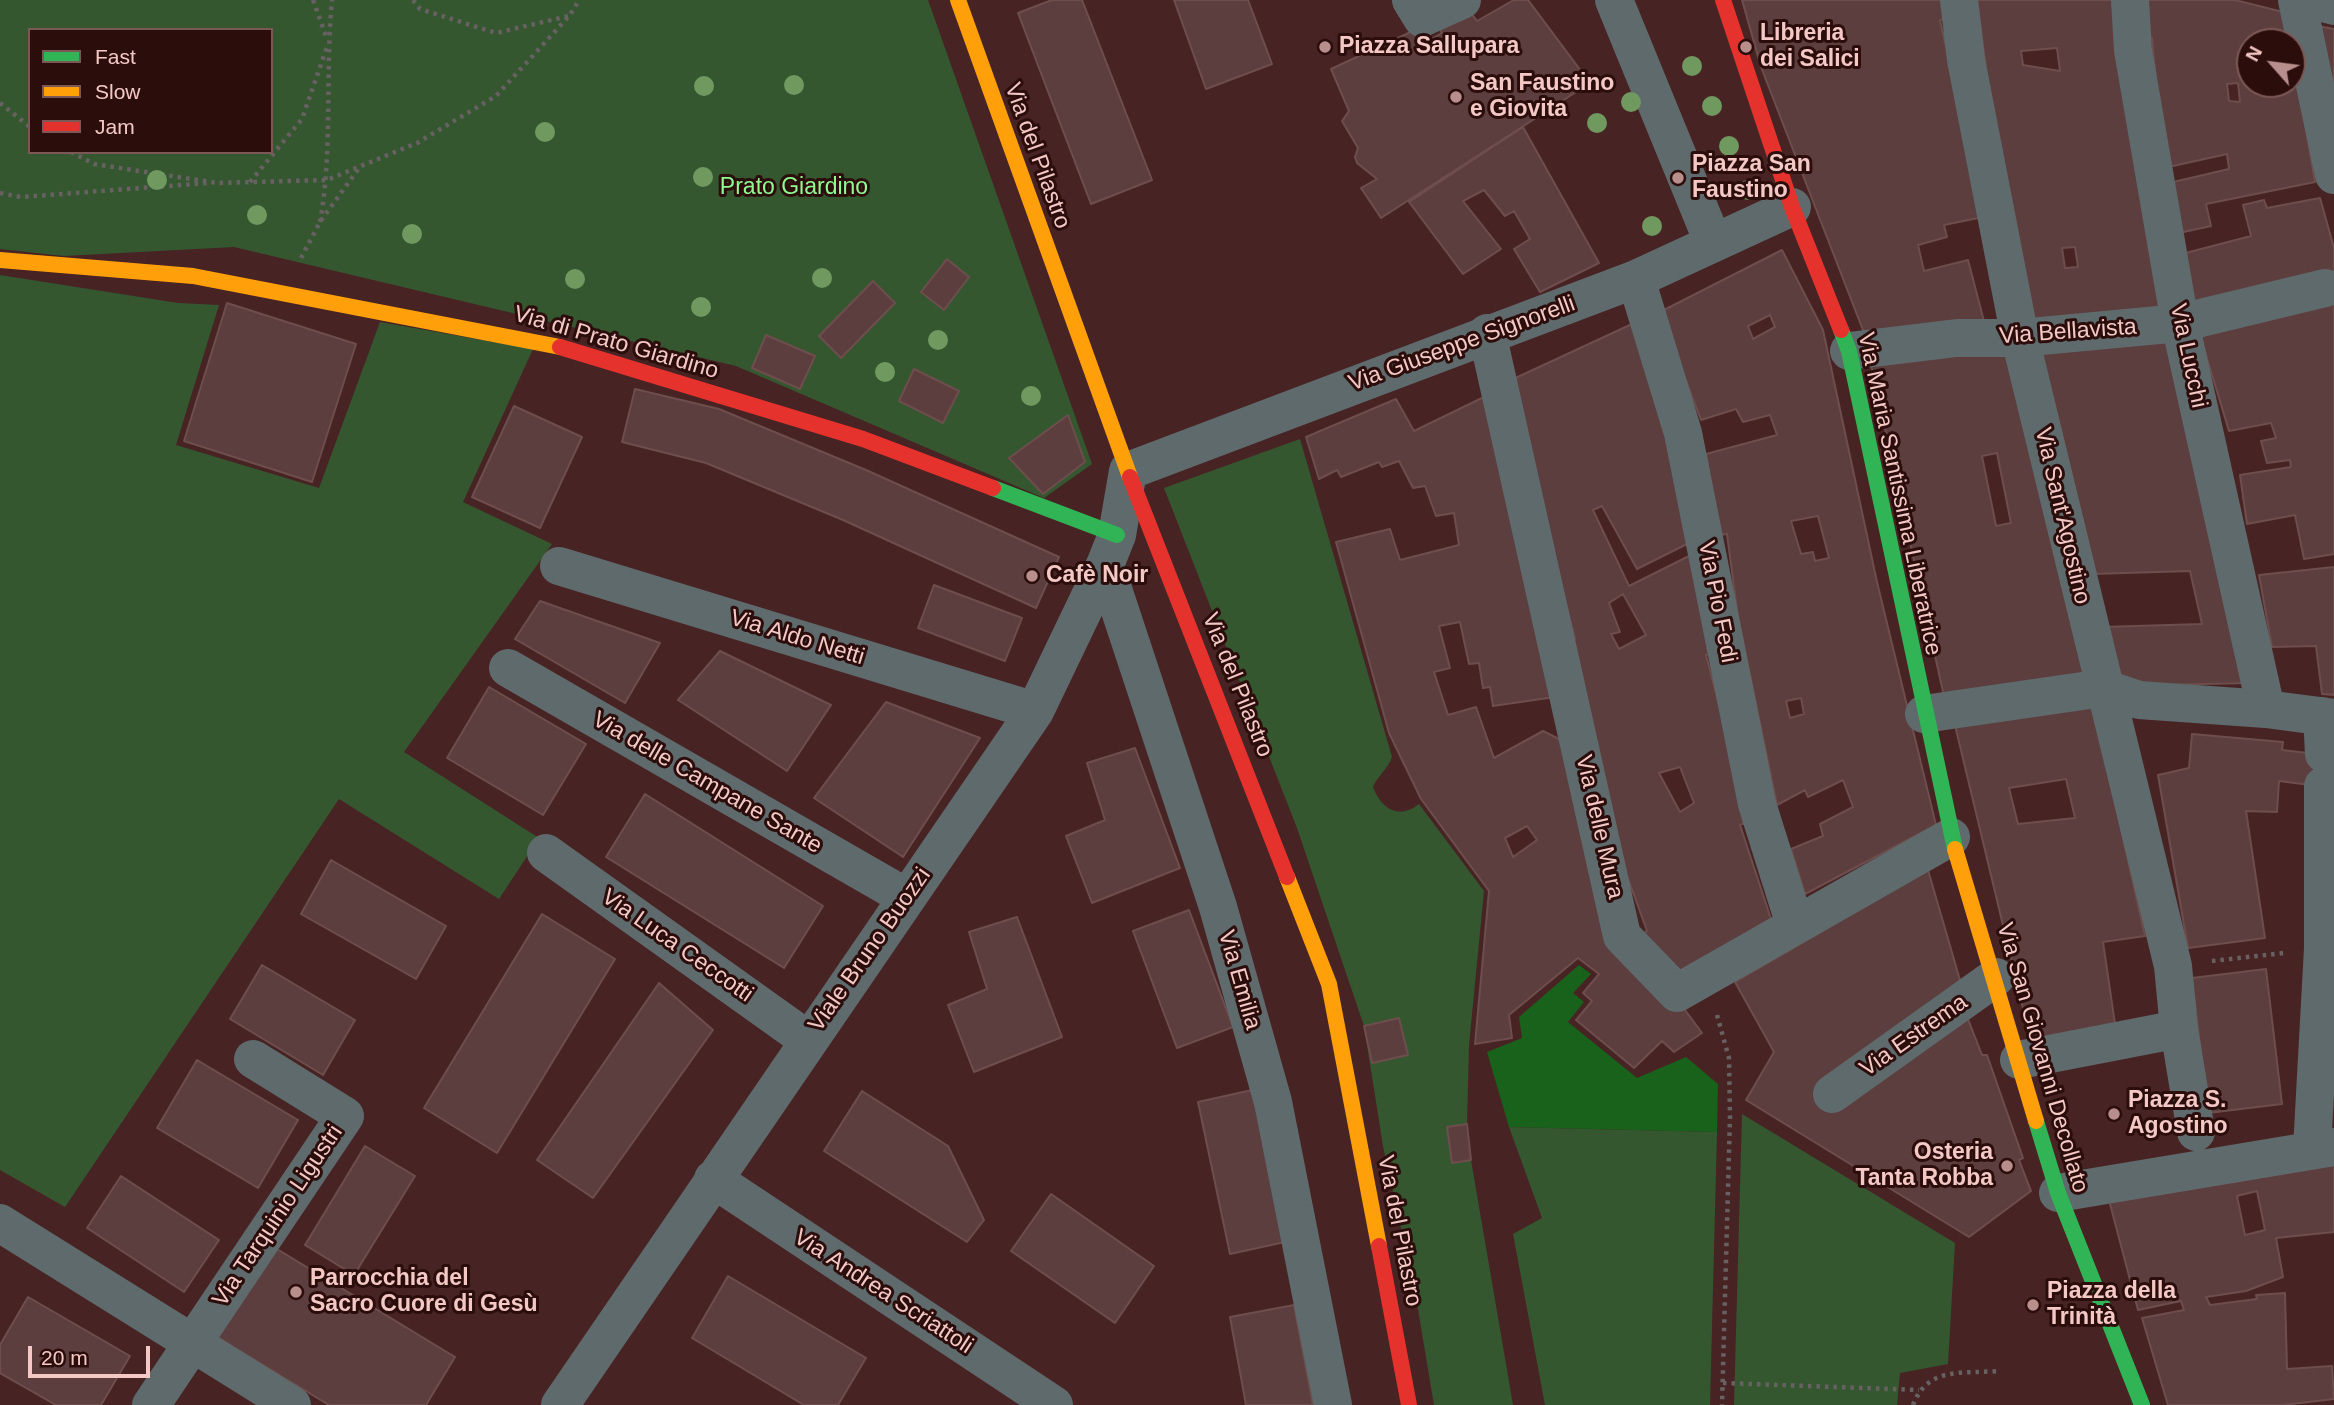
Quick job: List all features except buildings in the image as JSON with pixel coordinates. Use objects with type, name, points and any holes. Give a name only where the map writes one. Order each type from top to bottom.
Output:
[{"type":"street","name":"Via del Pilastro","points":[[958,0],[1128,471],[1329,984],[1409,1405]]},
{"type":"street","points":[[1411,0],[1422,18],[1462,0]]},
{"type":"street","points":[[1614,0],[1713,242]]},
{"type":"street","points":[[1723,0],[1792,207]]},
{"type":"street","name":"Via Sant'Agostino","points":[[1959,0],[1966,60],[2020,338],[2103,688],[2173,966],[2179,1029],[2196,1132]]},
{"type":"street","name":"Via Lucchi","points":[[2130,0],[2133,50],[2180,323],[2266,709]]},
{"type":"street","points":[[2297,0],[2334,176]]},
{"type":"street","points":[[2312,0],[2334,6]]},
{"type":"street","name":"Via Giuseppe Signorelli","points":[[1128,471],[1487,333],[1636,279],[1792,207]]},
{"type":"street","name":"Via Maria Santissima Liberatrice","points":[[1792,207],[1849,351],[1924,714]]},
{"type":"street","name":"Via di Prato Giardino","points":[[0,260],[193,276],[541,341],[863,439],[1111,550]]},
{"type":"street","name":"Via Pio Fedi","points":[[1636,279],[1683,433],[1757,804],[1794,925]]},
{"type":"street","name":"Via Bellavista","points":[[1849,351],[1957,338],[2020,338],[2180,323],[2325,289]]},
{"type":"street","name":"Via delle Mura","points":[[1487,333],[1622,936],[1677,993],[1951,837]]},
{"type":"street","name":"Viale Bruno Buozzi","points":[[560,1405],[1035,711],[1111,550],[1128,471]]},
{"type":"street","name":"Via Emilia","points":[[1111,550],[1218,907],[1273,1102],[1333,1405]]},
{"type":"street","name":"Via Aldo Netti","points":[[559,566],[1035,711]]},
{"type":"street","name":"Via delle Campane Sante","points":[[509,668],[906,897]]},
{"type":"street","points":[[1924,714],[2103,688],[2140,700],[2266,709],[2328,717],[2323,770],[2323,1148],[2058,1194]]},
{"type":"street","name":"Via San Giovanni Decollato","points":[[1924,714],[1951,837],[1996,977],[2058,1194],[2143,1405]]},
{"type":"street","name":"Via Luca Ceccotti","points":[[546,853],[808,1040]]},
{"type":"street","name":"Via Estrema","points":[[1832,1094],[1996,977]]},
{"type":"street","points":[[2020,1060],[2179,1029]]},
{"type":"street","name":"Via Tarquinio Ligustri","points":[[151,1405],[345,1116],[253,1059]]},
{"type":"street","name":"Via Andrea Scriattoli","points":[[713,1179],[1054,1405]]},
{"type":"street","points":[[5,1237],[194,1343],[292,1405]]},
{"type":"path","points":[[250,182],[302,119],[328,43],[313,0]]},
{"type":"path","points":[[320,222],[327,180],[328,43],[332,0]]},
{"type":"path","points":[[413,0],[421,9],[496,33],[570,15]]},
{"type":"path","points":[[0,193],[21,197],[217,183],[327,180],[418,143],[496,96],[570,15],[579,0]]},
{"type":"path","points":[[0,103],[28,125]]},
{"type":"path","points":[[75,154],[94,164],[217,183]]},
{"type":"path","points":[[285,293],[320,222],[360,166]]},
{"type":"path","points":[[2173,966],[2323,948]]},
{"type":"path","points":[[1704,979],[1712,995],[1729,1058],[1730,1116],[1722,1405]]},
{"type":"path","points":[[1913,1405],[1919,1390],[1934,1376],[1998,1371]]},
{"type":"path","points":[[1723,1383],[1919,1390]]},
{"type":"green space","name":"Prato Giardino","points":[[0,0],[928,0],[1092,464],[1044,498],[736,366],[234,247],[64,256],[0,249]]},
{"type":"green space","points":[[0,275],[178,303],[219,305],[176,445],[319,488],[380,322],[533,349],[463,502],[552,544],[404,752],[539,838],[499,899],[339,799],[65,1207],[0,1170]]},
{"type":"green space","points":[[1300,439],[1392,757],[1373,787],[1376,795],[1392,810],[1404,811],[1419,804],[1484,891],[1469,1045],[1467,1124],[1447,1127],[1452,1163],[1471,1160],[1513,1405],[1434,1405],[1416,1297],[1383,1146],[1364,1026],[1297,828],[1164,488]]},
{"type":"green space","points":[[1579,965],[1591,974],[1573,993],[1584,1002],[1568,1022],[1637,1078],[1686,1057],[1718,1084],[1717,1132],[1509,1127],[1487,1052],[1522,1038],[1519,1017]]},
{"type":"green space","points":[[1742,1114],[1955,1243],[1948,1364],[1900,1373],[1897,1405],[1734,1405]]},
{"type":"green space","points":[[1509,1127],[1717,1132],[1710,1405],[1545,1405],[1513,1234],[1542,1218]]},
{"type":"traffic: fast","points":[[1841,330],[1849,351],[1955,849]]},
{"type":"traffic: fast","points":[[993,488],[1117,535]]},
{"type":"traffic: fast","points":[[2036,1121],[2058,1193],[2142,1405]]},
{"type":"traffic: slow","points":[[958,0],[1130,477]]},
{"type":"traffic: slow","points":[[0,260],[193,276],[560,347]]},
{"type":"traffic: slow","points":[[1955,849],[2036,1121]]},
{"type":"traffic: slow","points":[[1287,877],[1329,984],[1379,1246]]},
{"type":"traffic: jam","points":[[1723,0],[1792,207],[1841,330]]},
{"type":"traffic: jam","points":[[560,347],[863,439],[993,488]]},
{"type":"traffic: jam","points":[[1130,477],[1287,877]]},
{"type":"traffic: jam","points":[[1379,1246],[1409,1405]]},
{"type":"place","name":"Piazza Sallupara","points":[[1325,47]]},
{"type":"place","name":"Libreria dei Salici","points":[[1746,47]]},
{"type":"place","name":"San Faustino e Giovita","points":[[1456,97]]},
{"type":"place","name":"Piazza San Faustino","points":[[1678,178]]},
{"type":"place","name":"Cafè Noir","points":[[1032,576]]},
{"type":"place","name":"Piazza S. Agostino","points":[[2114,1114]]},
{"type":"place","name":"Osteria Tanta Robba","points":[[2007,1166]]},
{"type":"place","name":"Parrocchia del Sacro Cuore di Gesù","points":[[296,1292]]},
{"type":"place","name":"Piazza della Trinità","points":[[2033,1305]]}]
